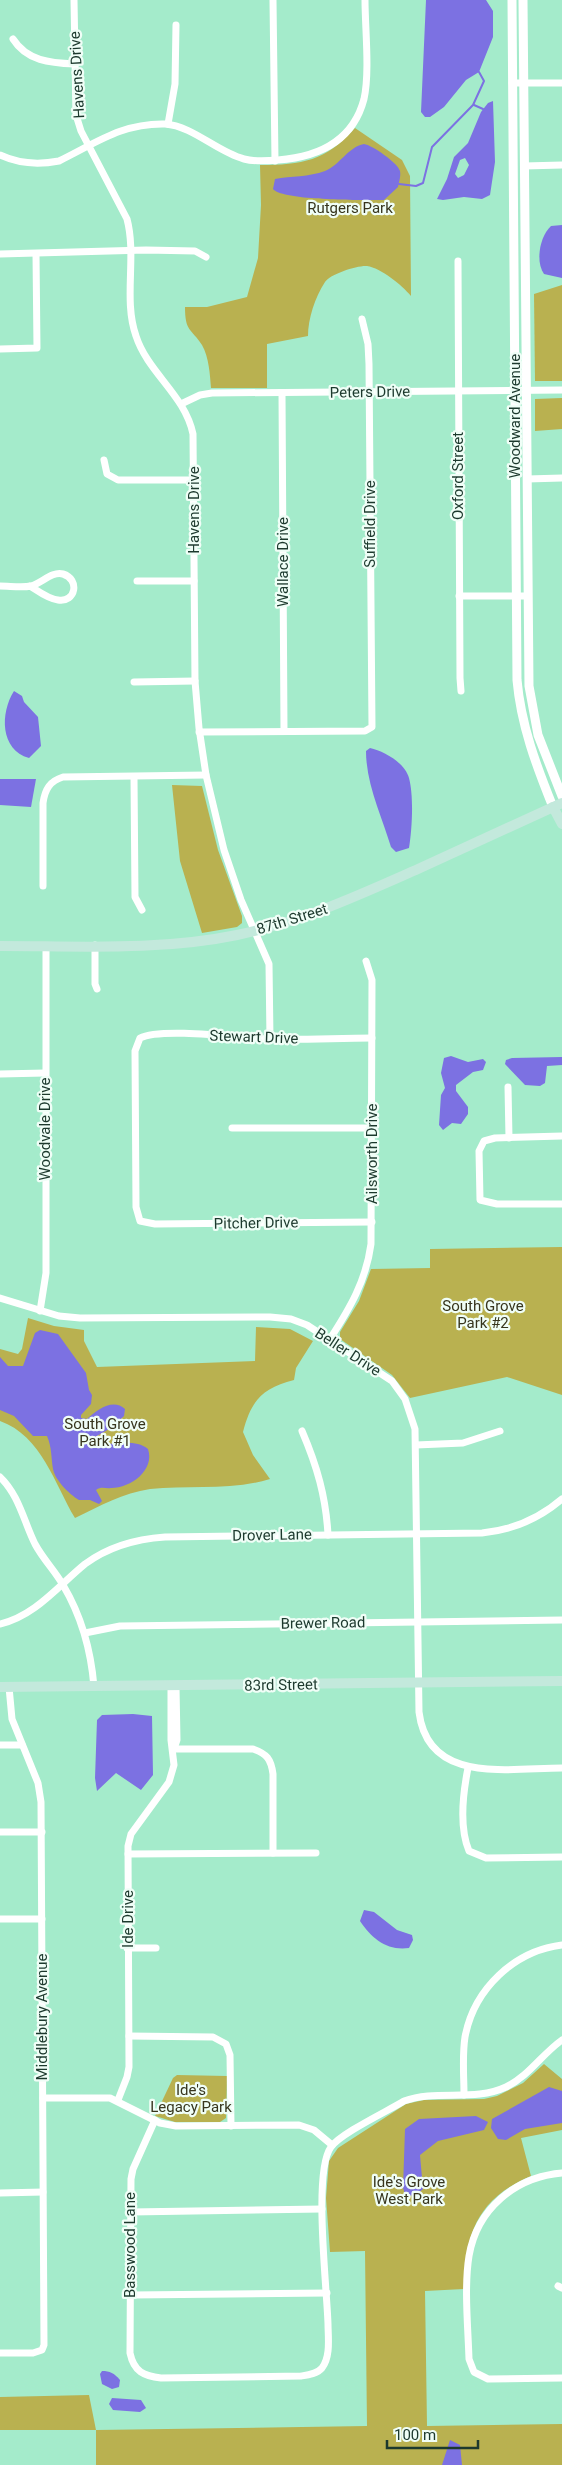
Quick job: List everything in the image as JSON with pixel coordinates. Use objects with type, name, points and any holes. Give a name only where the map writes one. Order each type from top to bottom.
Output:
[{"type":"main road","name":"Woodward Avenue","points":[[558,805],[562,824]]},
{"type":"main road","name":"87th Street","points":[[0,946],[163,944],[237,935],[313,914],[558,805]]},
{"type":"main road","name":"83rd Street","points":[[4,1687],[562,1681]]},
{"type":"street","name":"Havens Drive","points":[[74,0],[76,115],[89,146],[124,210],[129,225],[131,313],[135,334],[144,354],[181,404],[193,434],[195,681],[199,732],[206,776],[226,857],[241,900],[256,930],[269,968],[270,1039]]},
{"type":"street","points":[[273,0],[275,161]]},
{"type":"street","points":[[0,155],[28,163],[59,161],[125,128],[142,124],[168,124],[185,130],[230,155],[246,160],[275,161],[302,158],[318,153],[341,137],[352,124],[364,99],[366,84],[365,0]]},
{"type":"street","name":"Woodward Avenue","points":[[512,0],[517,680],[521,712],[534,762],[558,805]]},
{"type":"street","name":"Woodward Avenue","points":[[523,0],[530,696],[544,754],[562,796]]},
{"type":"street","points":[[168,124],[174,91],[176,25]]},
{"type":"street","points":[[12,39],[19,48],[31,56],[55,63],[75,64]]},
{"type":"street","points":[[512,83],[562,83]]},
{"type":"street","points":[[524,166],[562,165]]},
{"type":"street","points":[[0,254],[131,250],[195,251],[206,257]]},
{"type":"street","points":[[0,349],[37,348],[36,254]]},
{"type":"street","name":"Oxford Street","points":[[458,261],[461,691]]},
{"type":"street","name":"Suffield Drive","points":[[284,730],[370,729],[369,353],[362,319]]},
{"type":"street","name":"Peters Drive","points":[[181,404],[206,393],[562,390]]},
{"type":"street","name":"Wallace Drive","points":[[282,393],[284,730]]},
{"type":"street","points":[[104,460],[107,474],[118,480],[194,480]]},
{"type":"street","points":[[527,479],[562,478]]},
{"type":"street","points":[[0,586],[30,586],[56,574],[64,574],[70,578],[74,590],[72,596],[66,600],[59,601],[30,586]]},
{"type":"street","points":[[137,581],[194,581]]},
{"type":"street","points":[[459,596],[528,596]]},
{"type":"street","points":[[134,682],[195,681]]},
{"type":"street","points":[[199,732],[284,730]]},
{"type":"street","points":[[43,886],[43,802],[44,794],[50,784],[63,777],[206,776]]},
{"type":"street","points":[[134,777],[135,897],[142,910]]},
{"type":"street","points":[[95,945],[95,984],[97,989]]},
{"type":"street","name":"Woodvale Drive","points":[[40,1311],[46,1273],[46,946]]},
{"type":"street","name":"Ailsworth Drive","points":[[330,1339],[355,1299],[364,1279],[370,1256],[372,1222],[372,980],[366,961]]},
{"type":"street","name":"Stewart Drive","points":[[140,1221],[136,1207],[135,1051],[137,1042],[145,1036],[151,1035],[216,1034],[270,1039],[372,1038]]},
{"type":"street","points":[[0,1074],[45,1073]]},
{"type":"street","points":[[508,1087],[509,1138]]},
{"type":"street","points":[[232,1128],[371,1128]]},
{"type":"street","points":[[562,1136],[484,1141],[479,1151],[480,1200],[497,1204],[562,1204]]},
{"type":"street","name":"Pitcher Drive","points":[[140,1221],[155,1224],[372,1222]]},
{"type":"street","name":"Beller Drive","points":[[0,1298],[40,1311],[71,1318],[278,1317],[301,1323],[330,1339],[392,1381],[411,1410],[416,1428],[420,1720],[427,1737],[438,1752],[468,1768]]},
{"type":"street","points":[[302,1431],[315,1460],[322,1485],[328,1535]]},
{"type":"street","points":[[416,1445],[463,1443],[500,1431]]},
{"type":"street","points":[[0,1477],[17,1500],[36,1545],[63,1584],[85,1633],[94,1687]]},
{"type":"street","name":"Drover Lane","points":[[0,1624],[23,1616],[93,1559],[110,1550],[138,1540],[164,1537],[482,1533],[504,1529],[540,1515],[562,1500]]},
{"type":"street","name":"Brewer Road","points":[[85,1633],[120,1626],[562,1620]]},
{"type":"street","name":"Ide Drive","points":[[118,2100],[127,2077],[129,2036],[127,1948],[128,1854],[131,1834],[169,1782],[174,1765],[174,1749],[171,1740],[173,1686]]},
{"type":"street","name":"Middlebury Avenue","points":[[0,2353],[33,2354],[41,2351],[44,2345],[41,1802],[38,1783],[12,1719],[4,1687]]},
{"type":"street","points":[[0,1745],[22,1745]]},
{"type":"street","points":[[174,1749],[253,1749],[264,1753],[271,1761],[274,1774],[273,1853]]},
{"type":"street","points":[[562,1768],[468,1768],[464,1791],[464,1836],[469,1851],[486,1858],[562,1857]]},
{"type":"street","points":[[0,1832],[42,1832]]},
{"type":"street","points":[[128,1854],[316,1853]]},
{"type":"street","points":[[0,1920],[42,1919]]},
{"type":"street","points":[[464,2095],[465,2037],[472,2015],[484,1992],[497,1976],[521,1958],[544,1948],[562,1945]]},
{"type":"street","points":[[127,1948],[156,1948]]},
{"type":"street","points":[[129,2036],[213,2037],[226,2044],[230,2054],[231,2126]]},
{"type":"street","points":[[131,2295],[327,2293],[322,2209],[323,2166],[332,2145],[404,2101],[427,2095],[487,2093],[513,2084],[528,2073],[552,2047],[562,2040]]},
{"type":"street","points":[[43,2098],[94,2097],[118,2100],[155,2120],[176,2126],[306,2126],[332,2145]]},
{"type":"street","name":"Basswood Lane","points":[[155,2120],[133,2169],[130,2354],[133,2365],[139,2372],[162,2378],[301,2376],[315,2373],[322,2368],[327,2357],[327,2293]]},
{"type":"street","points":[[562,2173],[528,2181],[504,2195],[481,2223],[469,2258],[469,2359],[474,2372],[488,2379],[562,2378]]},
{"type":"street","points":[[0,2193],[43,2192]]},
{"type":"street","points":[[131,2212],[322,2209]]},
{"type":"green space","name":"Rutgers Park","points":[[355,128],[402,160],[410,176],[411,296],[391,278],[373,267],[357,267],[338,273],[325,282],[318,294],[311,315],[308,336],[267,344],[267,388],[211,388],[206,355],[202,345],[187,326],[185,307],[207,307],[247,297],[258,258],[261,205],[260,165],[288,164],[312,159],[334,148]]},
{"type":"green space","points":[[562,285],[562,381],[535,381],[534,294]]},
{"type":"green space","points":[[562,398],[562,429],[535,431],[535,399]]},
{"type":"green space","points":[[172,785],[202,786],[218,850],[242,916],[242,923],[237,927],[202,933],[180,861]]},
{"type":"green space","name":"South Grove Park #2","points":[[562,1247],[562,1395],[507,1377],[410,1398],[392,1375],[340,1339],[340,1332],[359,1301],[371,1269],[430,1268],[430,1249]]},
{"type":"green space","name":"South Grove Park #1","points":[[28,1318],[54,1326],[84,1330],[84,1341],[97,1367],[255,1361],[256,1327],[290,1329],[313,1341],[296,1368],[294,1380],[274,1387],[260,1397],[254,1404],[246,1421],[243,1432],[253,1455],[270,1479],[241,1485],[165,1488],[140,1491],[112,1500],[75,1518],[54,1477],[37,1450],[27,1438],[14,1428],[0,1421],[0,1349],[18,1354],[22,1349]]},
{"type":"green space","name":"Ide's Grove West Park","points":[[544,2064],[562,2079],[562,2130],[521,2138],[531,2176],[513,2185],[498,2196],[486,2207],[478,2220],[471,2235],[467,2251],[464,2289],[425,2291],[427,2426],[562,2424],[562,2465],[96,2465],[96,2430],[367,2426],[365,2251],[330,2252],[326,2198],[329,2161],[338,2148],[406,2104],[424,2100],[484,2099],[497,2096],[523,2083]]},
{"type":"green space","name":"Ide's Legacy Park","points":[[177,2075],[227,2076],[226,2118],[220,2122],[175,2122],[155,2116],[173,2078]]},
{"type":"green space","points":[[89,2395],[96,2430],[0,2430],[0,2397]]},
{"type":"shaded area","points":[[426,0],[486,0],[493,11],[493,37],[479,72],[466,80],[444,107],[430,117],[425,117],[421,112]]},
{"type":"shaded area","points":[[493,101],[495,162],[490,195],[482,199],[464,197],[437,199],[447,179],[454,157],[468,143],[481,112],[488,103]],"holes":[[[465,158],[469,165],[464,175],[458,178],[455,174],[460,160]]]},
{"type":"shaded area","points":[[364,144],[384,155],[400,171],[398,187],[384,200],[308,198],[280,193],[273,189],[275,179],[325,171],[353,149]]},
{"type":"shaded area","points":[[562,225],[562,278],[544,274],[541,269],[539,256],[547,230],[551,226]]},
{"type":"shaded area","points":[[14,691],[22,696],[24,702],[38,717],[41,746],[29,758],[19,754],[12,747],[5,730],[6,710]]},
{"type":"shaded area","points":[[370,748],[393,758],[403,767],[409,778],[412,794],[412,813],[409,848],[396,852],[391,847],[369,776],[366,751]]},
{"type":"shaded area","points":[[0,779],[36,779],[31,807],[0,805]]},
{"type":"shaded area","points":[[451,1056],[468,1062],[483,1059],[486,1062],[483,1070],[473,1072],[456,1085],[456,1091],[468,1107],[468,1114],[461,1124],[452,1123],[443,1130],[439,1125],[441,1095],[445,1088],[441,1073],[444,1058]]},
{"type":"shaded area","points":[[562,1057],[562,1065],[547,1066],[545,1083],[540,1086],[525,1085],[505,1064],[506,1060],[512,1058]]},
{"type":"shaded area","points":[[40,1330],[58,1334],[86,1373],[89,1390],[92,1395],[91,1404],[81,1415],[81,1418],[87,1419],[105,1406],[115,1405],[125,1409],[124,1416],[111,1428],[95,1437],[98,1444],[130,1443],[148,1449],[149,1457],[145,1471],[126,1485],[96,1490],[102,1501],[99,1504],[90,1500],[79,1500],[59,1482],[54,1473],[51,1449],[47,1436],[33,1436],[14,1416],[0,1410],[0,1357],[8,1366],[23,1366],[35,1333]]},
{"type":"shaded area","points":[[133,1714],[152,1716],[153,1775],[141,1790],[116,1773],[97,1791],[95,1778],[97,1720],[102,1715]]},
{"type":"shaded area","points":[[364,1910],[374,1912],[397,1930],[412,1935],[413,1940],[409,1948],[387,1946],[375,1938],[360,1921]]},
{"type":"shaded area","points":[[549,2087],[562,2091],[562,2123],[525,2129],[506,2140],[498,2139],[491,2128],[492,2119]]},
{"type":"shaded area","points":[[476,2116],[488,2122],[484,2130],[438,2141],[420,2155],[423,2189],[417,2194],[406,2197],[403,2188],[405,2129],[419,2119]]},
{"type":"shaded area","points":[[102,2371],[110,2372],[116,2376],[120,2380],[119,2387],[112,2389],[102,2384],[100,2374]]},
{"type":"shaded area","points":[[112,2398],[141,2400],[146,2408],[140,2412],[113,2410],[109,2404]]},
{"type":"shaded area","points":[[450,2440],[460,2445],[462,2465],[442,2465]]},
{"type":"waterway","points":[[399,184],[416,186],[423,183],[432,147],[473,105],[484,81],[479,72]]},
{"type":"waterway","points":[[474,105],[483,109]]}]
